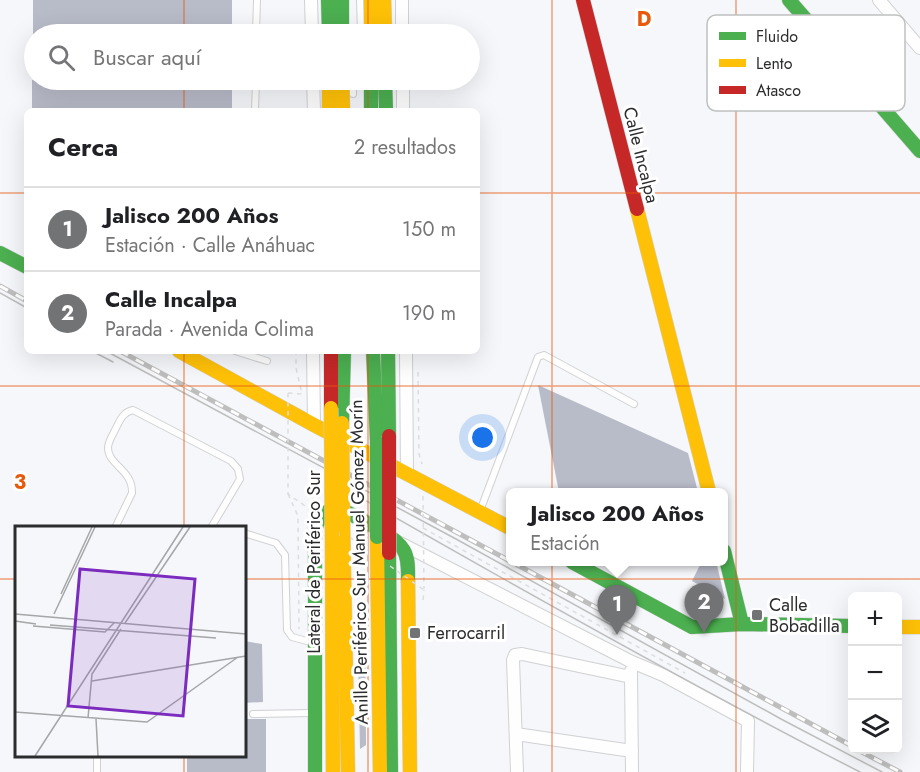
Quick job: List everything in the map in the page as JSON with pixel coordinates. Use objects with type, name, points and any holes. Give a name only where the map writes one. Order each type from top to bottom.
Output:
[{"type":"main road","points":[[328,0],[329,24]]},
{"type":"main road","points":[[342,0],[342,24]]},
{"type":"main road","points":[[371,0],[371,24]]},
{"type":"main road","points":[[384,0],[385,24]]},
{"type":"main road","name":"Calle Incalpa","points":[[583,0],[708,488]]},
{"type":"main road","points":[[789,0],[802,15]]},
{"type":"main road","points":[[329,90],[329,108]]},
{"type":"main road","points":[[342,90],[343,108]]},
{"type":"main road","points":[[371,90],[371,108]]},
{"type":"main road","points":[[385,90],[386,108]]},
{"type":"main road","points":[[886,111],[920,150]]},
{"type":"main road","points":[[0,253],[24,265]]},
{"type":"main road","points":[[184,354],[506,526]]},
{"type":"main road","name":"Lateral de Periférico Sur","points":[[331,354],[333,772]]},
{"type":"main road","name":"Anillo Periférico Sur Manuel Gómez Morín","points":[[344,354],[342,423],[346,531],[348,772]]},
{"type":"main road","name":"Anillo Periférico Sur Manuel Gómez Morín","points":[[373,354],[383,439],[377,537],[380,772]]},
{"type":"main road","points":[[388,354],[383,439],[390,552],[391,772]]},
{"type":"main road","points":[[315,772],[315,529],[320,517],[334,507],[339,508],[390,552],[404,550],[408,565],[410,772]]},
{"type":"main road","points":[[581,566],[692,627],[742,624],[848,626]]},
{"type":"main road","points":[[727,566],[742,624]]},
{"type":"main road","points":[[902,627],[920,627]]},
{"type":"street","points":[[311,0],[312,24]]},
{"type":"street","points":[[402,0],[402,24]]},
{"type":"street","points":[[879,0],[892,15]]},
{"type":"street","points":[[905,30],[920,48]]},
{"type":"street","points":[[313,90],[314,108]]},
{"type":"street","points":[[403,90],[403,108]]},
{"type":"street","points":[[313,354],[314,425]]},
{"type":"street","points":[[406,354],[407,474]]},
{"type":"street","points":[[390,552],[663,675],[748,721],[747,772]]},
{"type":"street","points":[[517,772],[513,660],[516,655],[522,654],[631,677]]},
{"type":"street","points":[[632,662],[632,772]]},
{"type":"street","points":[[516,734],[632,751]]},
{"type":"lane","points":[[256,24],[257,0]]},
{"type":"lane","points":[[360,0],[361,24]]},
{"type":"lane","points":[[255,108],[256,90]]},
{"type":"lane","points":[[353,90],[353,100]]},
{"type":"lane","points":[[244,354],[267,362]]},
{"type":"lane","points":[[480,512],[538,357],[544,355],[634,404]]},
{"type":"lane","points":[[116,526],[132,493],[132,487],[130,479],[110,456],[108,445],[122,417],[127,411],[133,410],[231,461],[238,469],[240,480],[215,526]]},
{"type":"lane","points":[[246,534],[276,543],[285,555],[287,630],[292,637],[314,643]]},
{"type":"lane","points":[[352,588],[354,772]]},
{"type":"lane","points":[[253,714],[315,714]]},
{"type":"path","points":[[296,354],[296,368],[302,394],[288,393],[288,494],[323,518]]},
{"type":"path","points":[[418,362],[419,454],[422,464]]},
{"type":"path","points":[[390,552],[424,590],[423,496]]},
{"type":"path","points":[[423,528],[691,676]]},
{"type":"path","points":[[346,531],[367,549]]},
{"type":"building","points":[[33,0],[232,0],[232,24],[33,24]]},
{"type":"building","points":[[32,90],[232,90],[232,108],[32,108]]},
{"type":"building","points":[[538,385],[688,453],[697,488],[558,488]]},
{"type":"building","points":[[700,566],[717,566],[725,599],[692,581]]},
{"type":"building","points":[[365,601],[366,745],[360,749],[357,607]]},
{"type":"building","points":[[246,641],[262,644],[263,702],[246,703]]},
{"type":"building","points":[[246,719],[266,719],[266,772],[187,772],[187,757],[246,757]]},
{"type":"tram line","points":[[0,293],[24,306]]},
{"type":"tram line","points":[[98,354],[113,362]]},
{"type":"tram line","points":[[112,354],[882,772]]},
{"type":"tram line","points":[[363,499],[610,638],[860,772]]},
{"type":"railway","points":[[0,286],[24,299]]},
{"type":"railway","points":[[126,354],[506,559]]},
{"type":"railway","points":[[519,566],[848,744]]},
{"type":"railway","points":[[866,754],[900,772]]},
{"type":"traffic: fast","points":[[328,0],[329,24]]},
{"type":"traffic: fast","points":[[342,0],[342,24]]},
{"type":"traffic: fast","points":[[789,0],[802,15]]},
{"type":"traffic: fast","points":[[371,90],[371,108]]},
{"type":"traffic: fast","points":[[385,90],[386,108]]},
{"type":"traffic: fast","points":[[885,111],[920,151]]},
{"type":"traffic: fast","points":[[0,253],[24,265]]},
{"type":"traffic: fast","points":[[342,423],[344,354]]},
{"type":"traffic: fast","points":[[373,354],[377,442]]},
{"type":"traffic: fast","points":[[388,354],[389,436]]},
{"type":"traffic: fast","points":[[377,442],[377,537]]},
{"type":"traffic: fast","points":[[315,772],[315,529],[320,517],[334,507],[339,508],[374,526],[398,543],[406,556],[408,581]]},
{"type":"traffic: fast","points":[[389,553],[391,772]]},
{"type":"traffic: fast","points":[[579,566],[692,627],[742,624],[848,626]]},
{"type":"traffic: fast","points":[[728,566],[742,624]]},
{"type":"traffic: slow","points":[[371,0],[371,24]]},
{"type":"traffic: slow","points":[[384,0],[385,24]]},
{"type":"traffic: slow","points":[[329,90],[329,108]]},
{"type":"traffic: slow","points":[[342,90],[343,108]]},
{"type":"traffic: slow","points":[[637,209],[708,488]]},
{"type":"traffic: slow","points":[[184,354],[506,526]]},
{"type":"traffic: slow","points":[[331,408],[332,536]]},
{"type":"traffic: slow","points":[[342,423],[343,526]]},
{"type":"traffic: slow","points":[[343,526],[348,772]]},
{"type":"traffic: slow","points":[[332,536],[333,772]]},
{"type":"traffic: slow","points":[[377,537],[380,772]]},
{"type":"traffic: slow","points":[[408,581],[410,772]]},
{"type":"traffic: slow","points":[[902,627],[920,627]]},
{"type":"traffic: jam","points":[[583,0],[637,209]]},
{"type":"traffic: jam","points":[[331,354],[331,408]]},
{"type":"traffic: jam","points":[[389,436],[389,553]]},
{"type":"place","name":"Calle Bobadilla","points":[[757,615]]},
{"type":"place","name":"Ferrocarril","points":[[415,633]]},
{"type":"place","name":"Calle Incalpa","points":[[704,633]]},
{"type":"place","name":"Jalisco 200 Años","points":[[617,635]]}]
